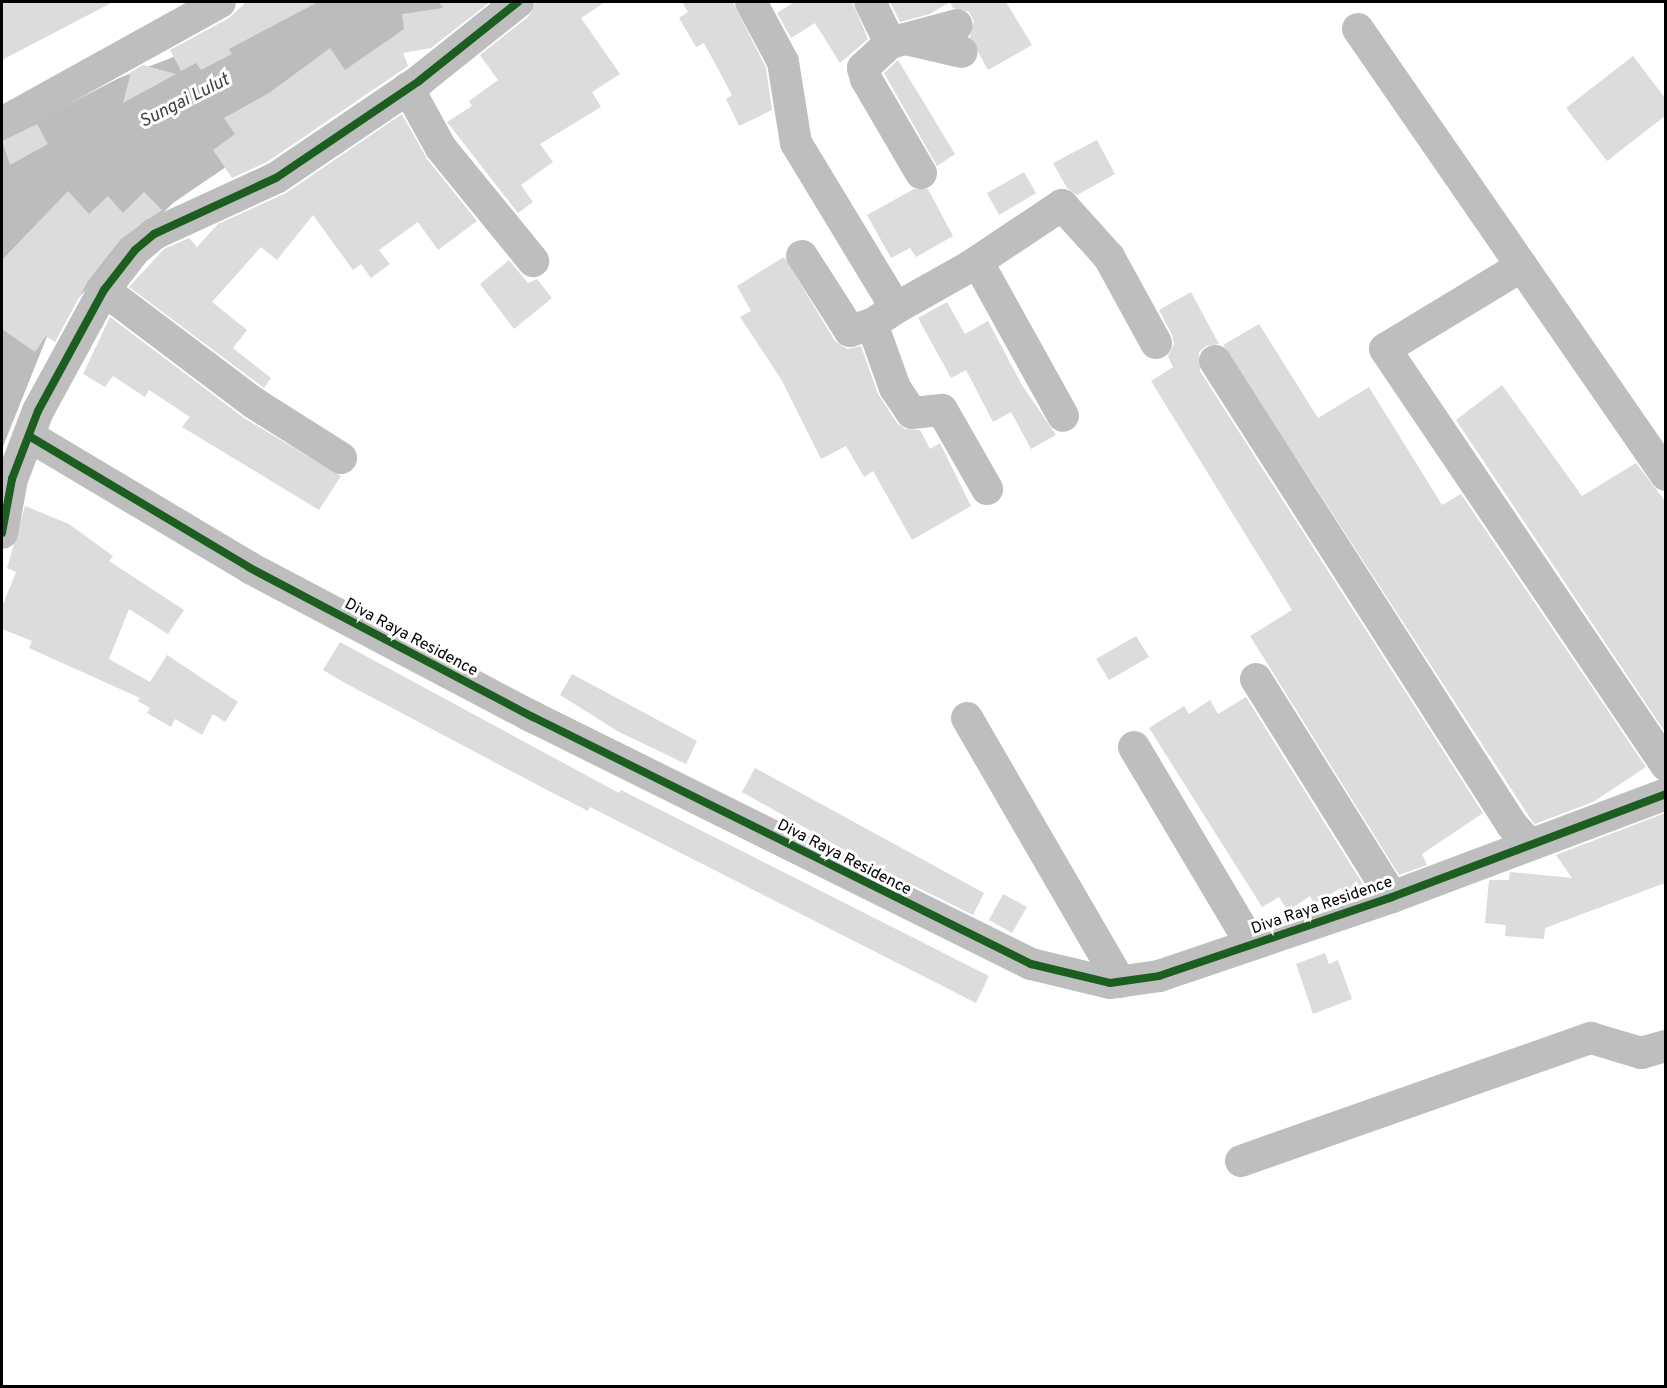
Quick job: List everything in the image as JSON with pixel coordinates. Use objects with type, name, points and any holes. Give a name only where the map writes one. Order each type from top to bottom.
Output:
[{"type":"street","points":[[2,123],[220,2]]},
{"type":"street","points":[[2,533],[12,479],[29,436],[104,290],[154,234],[276,178],[408,88],[518,2]]},
{"type":"street","points":[[751,2],[783,62],[796,143],[884,316],[901,396],[912,412],[942,411],[987,489]]},
{"type":"street","points":[[870,2],[896,41]]},
{"type":"street","points":[[1358,29],[1665,475]]},
{"type":"street","points":[[921,173],[863,69],[896,41],[960,38]]},
{"type":"street","points":[[408,88],[441,148],[533,261]]},
{"type":"street","points":[[802,256],[850,331],[884,316],[969,267],[1062,205],[1109,257],[1156,343]]},
{"type":"street","points":[[1522,266],[1385,349],[1665,765]]},
{"type":"street","points":[[969,267],[981,268],[1063,416]]},
{"type":"street","points":[[104,290],[254,403],[341,458]]},
{"type":"street","points":[[1215,361],[1512,825],[1529,844]]},
{"type":"street","name":"Diva Raya Residence","points":[[29,436],[250,568],[894,898],[1031,964],[1120,982],[1159,976],[1392,897],[1665,794]]},
{"type":"street","points":[[1256,679],[1392,897]]},
{"type":"street","points":[[967,718],[1120,982]]},
{"type":"street","points":[[1134,747],[1251,944]]},
{"type":"street","points":[[1241,1161],[1591,1038],[1641,1053],[1665,1046]]},
{"type":"water","name":"Sungai Lulut","points":[[283,2],[482,2],[351,82],[173,203],[52,324],[2,449],[2,139],[119,78],[220,39]]},
{"type":"building","points":[[2,2],[113,2],[2,60]]},
{"type":"building","points":[[246,2],[318,2],[229,49],[232,54],[201,70],[196,63],[181,71],[170,50],[229,18]]},
{"type":"building","points":[[439,2],[490,2],[431,48],[403,53],[408,66],[267,162],[232,178],[213,150],[235,134],[224,118],[269,93],[330,48],[345,70],[404,29],[402,14],[443,8]]},
{"type":"building","points":[[536,2],[605,2],[581,18],[620,74],[592,92],[601,107],[540,144],[553,162],[521,185],[533,202],[518,213],[447,122],[472,106],[469,101],[498,80],[480,55],[529,16]]},
{"type":"building","points":[[682,2],[733,2],[766,68],[772,110],[739,126],[726,99],[732,95],[704,43],[696,47],[679,18],[688,12]]},
{"type":"building","points":[[794,2],[852,2],[868,39],[840,63],[815,23],[791,38],[777,13]]},
{"type":"building","points":[[890,2],[950,2],[930,14],[900,22]]},
{"type":"building","points":[[950,2],[1006,2],[1032,45],[988,70],[970,37],[974,21],[969,12],[953,8]]},
{"type":"building","points":[[1633,56],[1665,98],[1665,116],[1607,161],[1566,108]]},
{"type":"building","points":[[898,60],[955,154],[937,166],[884,73]]},
{"type":"building","points":[[143,65],[176,74],[123,103],[131,72]]},
{"type":"building","points":[[402,114],[427,159],[477,221],[438,250],[418,222],[379,250],[390,264],[371,278],[361,264],[353,270],[313,215],[277,260],[261,247],[212,302],[247,330],[233,348],[271,378],[264,388],[129,287],[164,249],[189,238],[197,247],[218,224],[286,193]]},
{"type":"building","points":[[37,124],[48,144],[10,165],[2,141]]},
{"type":"building","points":[[1097,140],[1115,174],[1077,195],[1067,188],[1053,163]]},
{"type":"building","points":[[1024,172],[1036,193],[999,215],[987,193]]},
{"type":"building","points":[[914,189],[928,189],[953,236],[916,257],[910,248],[891,258],[867,215]]},
{"type":"building","points":[[68,191],[89,214],[108,196],[123,213],[144,192],[162,210],[121,239],[88,281],[55,342],[46,336],[35,352],[2,329],[2,260]]},
{"type":"building","points":[[784,257],[835,341],[847,349],[861,346],[878,394],[897,423],[905,429],[920,430],[930,449],[940,443],[971,506],[912,540],[873,471],[864,477],[846,446],[821,459],[781,379],[740,317],[751,311],[737,286]]},
{"type":"building","points":[[509,260],[528,283],[537,279],[552,298],[514,329],[480,284]]},
{"type":"building","points":[[1191,292],[1219,344],[1206,346],[1199,352],[1200,371],[1483,813],[1422,854],[1427,865],[1399,875],[1250,636],[1292,610],[1151,381],[1173,367],[1168,356],[1174,344],[1172,335],[1159,310]]},
{"type":"building","points":[[947,302],[965,334],[988,321],[1022,385],[1056,435],[1031,449],[1011,412],[993,422],[966,370],[951,378],[918,318]]},
{"type":"building","points":[[110,317],[244,418],[341,476],[319,510],[182,427],[190,417],[149,390],[145,397],[113,376],[105,387],[83,374]]},
{"type":"building","points":[[1259,324],[1318,418],[1369,387],[1442,505],[1461,494],[1646,767],[1593,802],[1535,824],[1532,821],[1223,345]]},
{"type":"building","points":[[1502,385],[1582,496],[1636,463],[1665,501],[1665,732],[1456,420]]},
{"type":"building","points":[[25,506],[69,524],[113,556],[109,561],[184,610],[168,634],[129,609],[109,659],[150,682],[167,655],[238,702],[225,722],[213,714],[202,735],[175,719],[171,727],[147,713],[150,708],[138,701],[140,698],[29,648],[32,641],[2,629],[2,607],[16,572],[7,568]]},
{"type":"building","points":[[1136,636],[1149,657],[1109,680],[1096,659]]},
{"type":"building","points":[[340,642],[619,793],[621,790],[989,976],[976,1003],[590,807],[588,811],[345,683],[323,670]]},
{"type":"building","points":[[572,674],[697,741],[686,764],[619,732],[560,695]]},
{"type":"building","points":[[1246,697],[1364,886],[1361,889],[1344,894],[1341,888],[1314,904],[1310,896],[1288,911],[1279,897],[1262,907],[1149,728],[1184,706],[1189,714],[1210,700],[1218,714]]},
{"type":"building","points":[[755,768],[984,893],[973,915],[862,860],[742,792]]},
{"type":"building","points":[[1665,813],[1665,883],[1545,928],[1544,939],[1505,936],[1506,925],[1485,923],[1489,880],[1509,880],[1510,872],[1572,878],[1556,855]]},
{"type":"building","points":[[1003,894],[1027,907],[1012,933],[989,920]]},
{"type":"building","points":[[1325,953],[1329,964],[1338,960],[1352,999],[1313,1014],[1296,964]]},
{"type":"cycle path","points":[[2,533],[12,479],[38,411],[104,290],[135,250],[154,234],[276,178],[419,81],[518,2]]},
{"type":"cycle path","points":[[29,436],[250,568],[533,717],[1031,964],[1110,983],[1159,976],[1392,897],[1666,794]]}]
